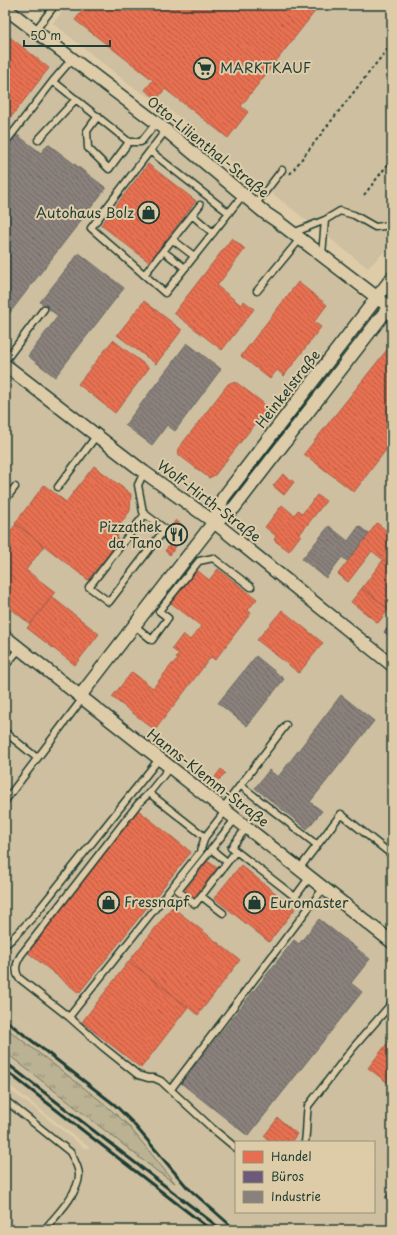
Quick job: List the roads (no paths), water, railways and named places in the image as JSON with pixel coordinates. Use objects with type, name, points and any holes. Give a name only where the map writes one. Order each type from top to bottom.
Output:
[{"type":"street","name":"Otto-Lilienthal-Straße","points":[[7,13],[35,31],[166,130],[255,205],[377,298],[391,306]]},
{"type":"street","name":"Heinkelstraße","points":[[214,522],[223,498],[392,278]]},
{"type":"street","name":"Heinkelstraße","points":[[81,697],[134,625],[214,522],[234,508],[391,306]]},
{"type":"street","name":"Wolf-Hirth-Straße","points":[[5,365],[144,472],[214,522],[392,665]]},
{"type":"street","name":"Hanns-Klemm-Straße","points":[[5,637],[392,942]]},
{"type":"lane","points":[[35,31],[55,5]]},
{"type":"lane","points":[[5,143],[72,59]]},
{"type":"lane","points":[[53,81],[129,142],[141,142],[156,123]]},
{"type":"lane","points":[[38,140],[76,99]]},
{"type":"lane","points":[[98,116],[87,131],[88,148],[109,169],[129,142]]},
{"type":"lane","points":[[166,130],[91,228],[165,293],[243,195]]},
{"type":"lane","points":[[150,151],[228,213]]},
{"type":"lane","points":[[255,205],[282,170]]},
{"type":"lane","points":[[144,275],[200,205]]},
{"type":"lane","points":[[257,291],[296,236],[340,211],[354,215],[376,226],[392,225]]},
{"type":"lane","points":[[192,215],[213,233]]},
{"type":"lane","points":[[322,256],[325,220]]},
{"type":"lane","points":[[172,240],[194,256]]},
{"type":"lane","points":[[163,251],[185,268]]},
{"type":"lane","points":[[5,361],[44,309]]},
{"type":"lane","points":[[58,487],[97,435]]},
{"type":"lane","points":[[144,472],[138,485],[143,512],[165,529],[109,602],[89,587],[145,514]]},
{"type":"lane","points":[[5,500],[15,487]]},
{"type":"lane","points":[[134,625],[152,640],[168,618],[159,611],[199,561],[213,558],[251,587]]},
{"type":"lane","points":[[5,666],[20,648]]},
{"type":"lane","points":[[5,801],[66,721],[81,697]]},
{"type":"lane","points":[[69,1017],[200,852],[205,837],[240,785],[286,725]]},
{"type":"lane","points":[[5,732],[38,758]]},
{"type":"lane","points":[[5,945],[33,917],[160,759]]},
{"type":"lane","points":[[170,767],[138,804],[20,955],[16,963],[16,970],[19,978],[69,1017],[102,1047],[138,1074],[148,1078],[154,1078],[171,1088],[213,1129],[235,1147]]},
{"type":"lane","points":[[240,785],[317,845]]},
{"type":"lane","points":[[149,793],[205,837]]},
{"type":"lane","points":[[299,870],[341,814],[392,855]]},
{"type":"lane","points":[[236,818],[178,891],[195,904],[236,851]]},
{"type":"lane","points":[[247,827],[231,848],[295,897],[310,878]]},
{"type":"lane","points":[[211,849],[227,862]]},
{"type":"lane","points":[[171,1088],[324,889]]},
{"type":"lane","points":[[201,896],[223,913]]},
{"type":"lane","points":[[305,1141],[308,1106],[392,1003]]},
{"type":"lane","points":[[5,1100],[70,1152],[77,1167],[79,1176],[73,1193],[44,1230]]},
{"type":"railway","points":[[5,1020],[115,1105],[131,1121],[187,1187],[230,1225]]},
{"type":"railway","points":[[5,1062],[222,1230]]},
{"type":"railway","points":[[5,1070],[211,1230]]},
{"type":"place","name":"MARKTKAUF","points":[[204,68]]},
{"type":"place","name":"Autohaus Bolz","points":[[149,213]]},
{"type":"place","name":"Pizzathek da Tano","points":[[177,535]]},
{"type":"place","name":"Fressnapf","points":[[109,902]]},
{"type":"place","name":"Euromaster","points":[[255,903]]}]
